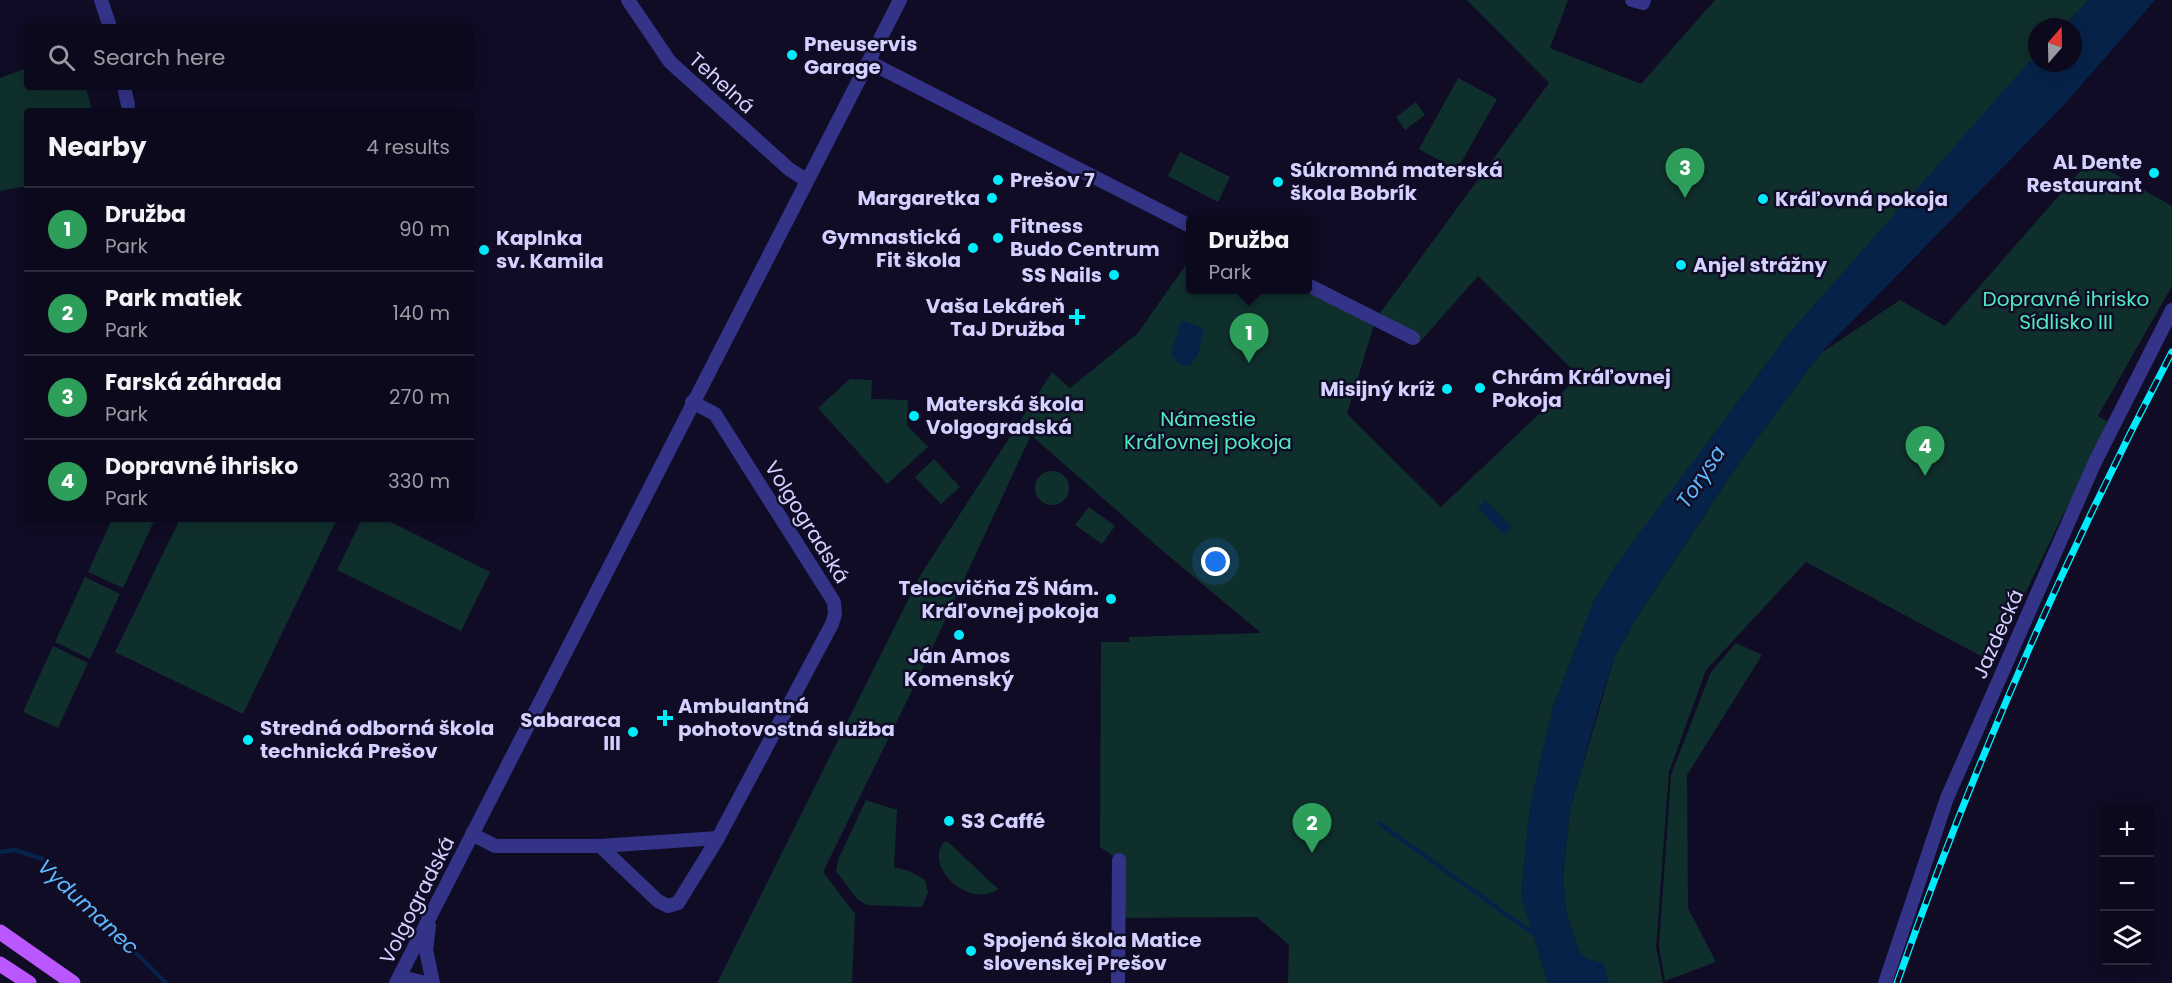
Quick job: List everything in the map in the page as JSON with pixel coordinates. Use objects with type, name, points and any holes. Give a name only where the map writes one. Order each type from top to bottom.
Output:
[{"type":"main road","points":[[0,932],[73,983]]},
{"type":"main road","points":[[0,964],[29,983]]},
{"type":"street","points":[[101,0],[109,24]]},
{"type":"street","name":"Tehelná","points":[[628,0],[670,62],[789,169],[807,180]]},
{"type":"street","name":"Volgogradská","points":[[397,983],[692,402],[900,0]]},
{"type":"street","points":[[1632,0],[1642,3],[1644,0]]},
{"type":"street","points":[[869,62],[1186,223]]},
{"type":"street","points":[[125,90],[128,105]]},
{"type":"street","points":[[1312,287],[1413,338]]},
{"type":"street","name":"Jazdecká","points":[[1885,983],[1947,798],[2095,462],[2172,310]]},
{"type":"street","name":"Volgogradská","points":[[600,846],[658,902],[668,906],[678,903],[687,892],[718,838],[834,619],[834,602],[715,414],[692,402]]},
{"type":"street","name":"Volgogradská","points":[[472,834],[495,846],[600,846],[718,838]]},
{"type":"street","points":[[1118,983],[1119,860]]},
{"type":"street","points":[[432,912],[426,950],[433,983]]},
{"type":"street","points":[[397,983],[409,979],[426,983]]},
{"type":"green space","name":"Námestie Kráľovnej pokoja","points":[[1467,0],[1568,0],[1550,48],[1641,84],[1715,0],[2089,0],[2072,18],[2028,18],[2028,64],[1788,335],[1616,565],[1594,601],[1553,707],[1530,807],[1521,895],[1548,983],[1288,983],[1289,945],[1257,917],[1118,918],[1119,860],[1100,847],[1101,642],[1129,642],[1129,637],[1261,633],[1164,552],[1031,435],[923,668],[823,872],[855,914],[852,983],[717,983],[921,574],[1052,372],[1070,388],[1138,333],[1186,265],[1186,294],[1312,294],[1312,292],[1375,320],[1549,83]],"holes":[[[1478,276],[1579,376],[1441,507],[1347,414],[1375,321],[1419,343]]]},
{"type":"green space","points":[[24,69],[24,90],[87,90],[91,108],[24,108],[24,187],[0,191],[0,78]]},
{"type":"green space","points":[[1458,78],[1497,99],[1457,170],[1419,149]]},
{"type":"green space","points":[[1416,102],[1425,115],[1405,130],[1396,117]]},
{"type":"green space","points":[[1180,152],[1230,177],[1218,202],[1168,176]]},
{"type":"green space","name":"Dopravné ihrisko Sídlisko III","points":[[2090,160],[2172,206],[2172,286],[2098,416],[2111,424],[2060,521],[1992,662],[1806,562],[1706,670],[1669,772],[1656,947],[1663,983],[1609,983],[1603,963],[1586,959],[1579,951],[1567,916],[1563,877],[1570,810],[1614,658],[1640,612],[1736,467],[1821,353],[1900,300],[1945,326]]},
{"type":"green space","points":[[850,379],[872,380],[871,399],[908,400],[907,425],[928,447],[887,484],[818,408]]},
{"type":"green space","points":[[934,459],[960,487],[941,504],[915,477]]},
{"type":"green space","points":[[1052,471],[1064,476],[1069,488],[1064,500],[1052,505],[1040,500],[1035,488],[1040,476]]},
{"type":"green space","points":[[1089,507],[1115,526],[1102,544],[1075,525]]},
{"type":"green space","points":[[111,522],[154,522],[123,588],[88,572]]},
{"type":"green space","points":[[179,522],[336,522],[243,714],[115,652]]},
{"type":"green space","points":[[361,522],[391,522],[490,572],[461,631],[337,570]]},
{"type":"green space","points":[[85,577],[120,594],[90,659],[55,642]]},
{"type":"green space","points":[[1736,643],[1762,655],[1687,775],[1688,908],[1716,962],[1665,981],[1659,946],[1671,775],[1711,672]]},
{"type":"green space","points":[[53,646],[88,663],[58,728],[23,712]]},
{"type":"green space","points":[[866,800],[897,810],[894,867],[909,871],[925,880],[928,892],[922,907],[867,905],[857,899],[836,871],[838,860]]},
{"type":"green space","points":[[944,842],[948,842],[998,889],[987,894],[975,894],[953,883],[944,873],[940,863],[939,852]]},
{"type":"water","name":"Torysa","points":[[2089,0],[2155,0],[2063,106],[1821,353],[1736,467],[1640,612],[1614,658],[1570,810],[1563,877],[1567,916],[1579,951],[1586,959],[1603,963],[1609,983],[1548,983],[1521,895],[1530,807],[1553,707],[1594,601],[1616,565],[1788,335],[2021,71],[2028,64],[2028,72],[2082,72],[2082,18],[2072,18]]},
{"type":"water","points":[[1182,320],[1204,329],[1198,355],[1190,366],[1179,364],[1171,353]]},
{"type":"water","points":[[1485,500],[1512,527],[1504,535],[1478,508]]},
{"type":"waterway","points":[[1379,823],[1535,935]]},
{"type":"waterway","name":"Vydumanec","points":[[0,852],[15,850],[43,859],[166,983]]},
{"type":"railway","points":[[1897,983],[1957,822],[2023,663],[2095,506],[2172,352]]},
{"type":"place","name":"Pneuservis Garage","points":[[792,55]]},
{"type":"place","name":"AL Dente Restaurant","points":[[2154,173]]},
{"type":"place","name":"Prešov 7","points":[[998,180]]},
{"type":"place","name":"Súkromná materská škola Bobrík","points":[[1278,182]]},
{"type":"place","name":"Margaretka","points":[[992,198]]},
{"type":"place","name":"Farská záhrada","points":[[1685,198]]},
{"type":"place","name":"Kráľovná pokoja","points":[[1763,199]]},
{"type":"place","name":"Fitness Budo Centrum","points":[[998,238]]},
{"type":"place","name":"Gymnastická Fit škola","points":[[973,248]]},
{"type":"place","name":"Kaplnka sv. Kamila","points":[[484,250]]},
{"type":"place","name":"Anjel strážny","points":[[1681,265]]},
{"type":"place","name":"SS Nails","points":[[1114,275]]},
{"type":"place","name":"Vaša Lekáreň TaJ Družba","points":[[1077,317]]},
{"type":"place","name":"Družba","points":[[1249,363]]},
{"type":"place","name":"Chrám Kráľovnej Pokoja","points":[[1480,388]]},
{"type":"place","name":"Misijný kríž","points":[[1447,389]]},
{"type":"place","name":"Materská škola Volgogradská","points":[[914,416]]},
{"type":"place","name":"Dopravné ihrisko","points":[[1925,476]]},
{"type":"place","name":"Telocvičňa ZŠ Nám. Kráľovnej pokoja","points":[[1111,599]]},
{"type":"place","name":"Ján Amos Komenský","points":[[959,635]]},
{"type":"place","name":"Ambulantná pohotovostná služba","points":[[665,718]]},
{"type":"place","name":"Sabaraca III","points":[[633,732]]},
{"type":"place","name":"Stredná odborná škola technická Prešov","points":[[248,740]]},
{"type":"place","name":"S3 Caffé","points":[[949,821]]},
{"type":"place","name":"Park matiek","points":[[1312,853]]},
{"type":"place","name":"Spojená škola Matice slovenskej Prešov","points":[[971,951]]}]
